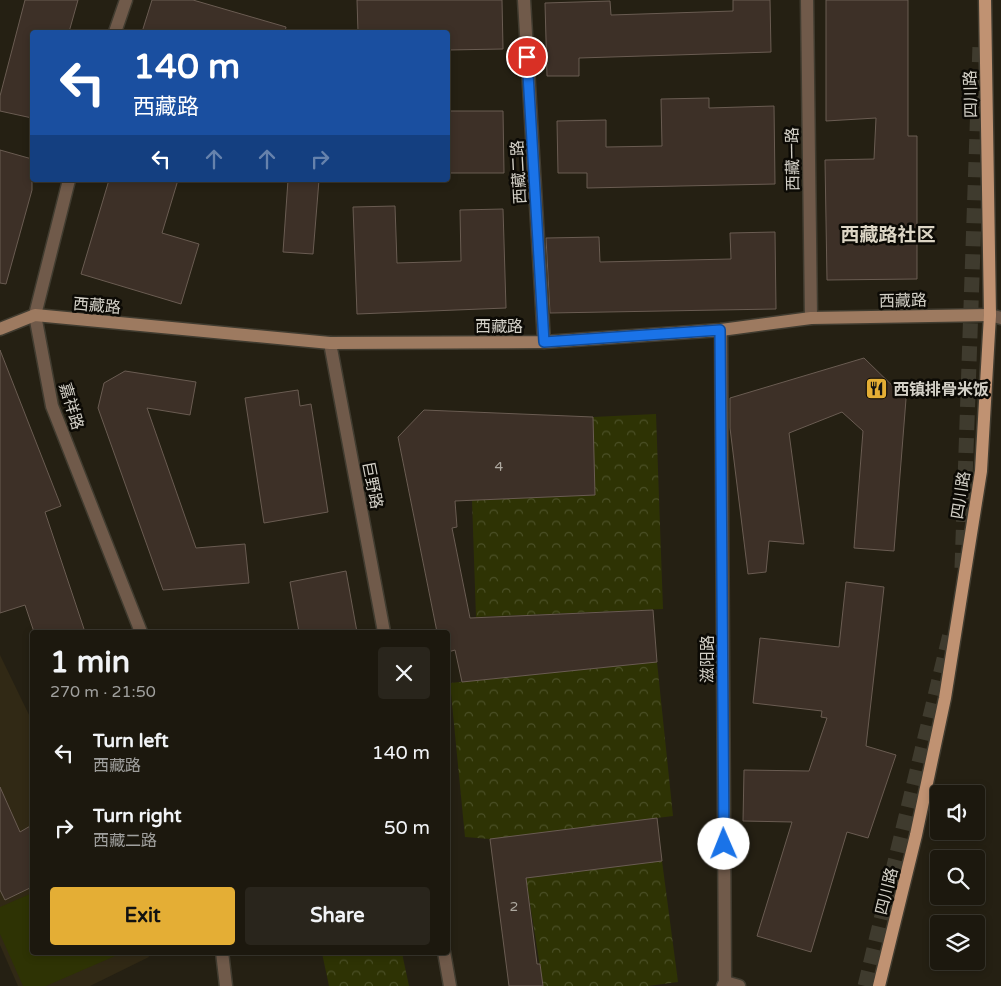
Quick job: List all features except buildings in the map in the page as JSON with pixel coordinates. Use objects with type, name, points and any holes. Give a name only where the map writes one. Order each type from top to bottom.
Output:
[{"type":"main road","name":"四川路","points":[[879,986],[916,835],[945,698],[981,472],[995,316],[985,0]]},
{"type":"street","points":[[117,30],[126,0]]},
{"type":"street","name":"西藏二路","points":[[524,0],[544,342]]},
{"type":"street","name":"西藏一路","points":[[807,0],[811,318]]},
{"type":"street","name":"嘉祥路","points":[[68,182],[35,315],[52,406],[140,630]]},
{"type":"street","name":"西藏路","points":[[0,329],[35,315],[330,343],[544,342],[720,330],[811,318],[995,316]]},
{"type":"street","name":"滋阳路","points":[[720,330],[724,984]]},
{"type":"street","name":"巨野路","points":[[330,343],[384,630]]},
{"type":"street","points":[[222,955],[226,986]]},
{"type":"street","points":[[445,955],[450,986]]},
{"type":"street","points":[[724,984],[739,986]]},
{"type":"shaded area","points":[[0,655],[30,717],[30,955],[148,955],[149,957],[90,986],[18,986],[0,945]]},
{"type":"green space","points":[[656,414],[663,609],[476,617],[472,500],[595,495],[593,417]]},
{"type":"green space","points":[[657,662],[673,816],[490,839],[465,837],[450,683]]},
{"type":"green space","points":[[662,861],[678,982],[648,986],[543,986],[526,878]]},
{"type":"green space","points":[[30,894],[30,955],[117,955],[46,986],[23,986],[0,934],[0,907]]},
{"type":"green space","points":[[322,955],[402,955],[409,986],[329,986]]},
{"type":"tunnel","points":[[962,568],[980,44]]},
{"type":"tunnel","points":[[865,986],[951,630]]},
{"type":"place","name":"西镇排骨米饭","points":[[877,389]]},
{"type":"district","name":"西藏路社区","points":[[888,234]]},
{"type":"route","points":[[527,57],[544,342],[720,330],[724,844]]}]
